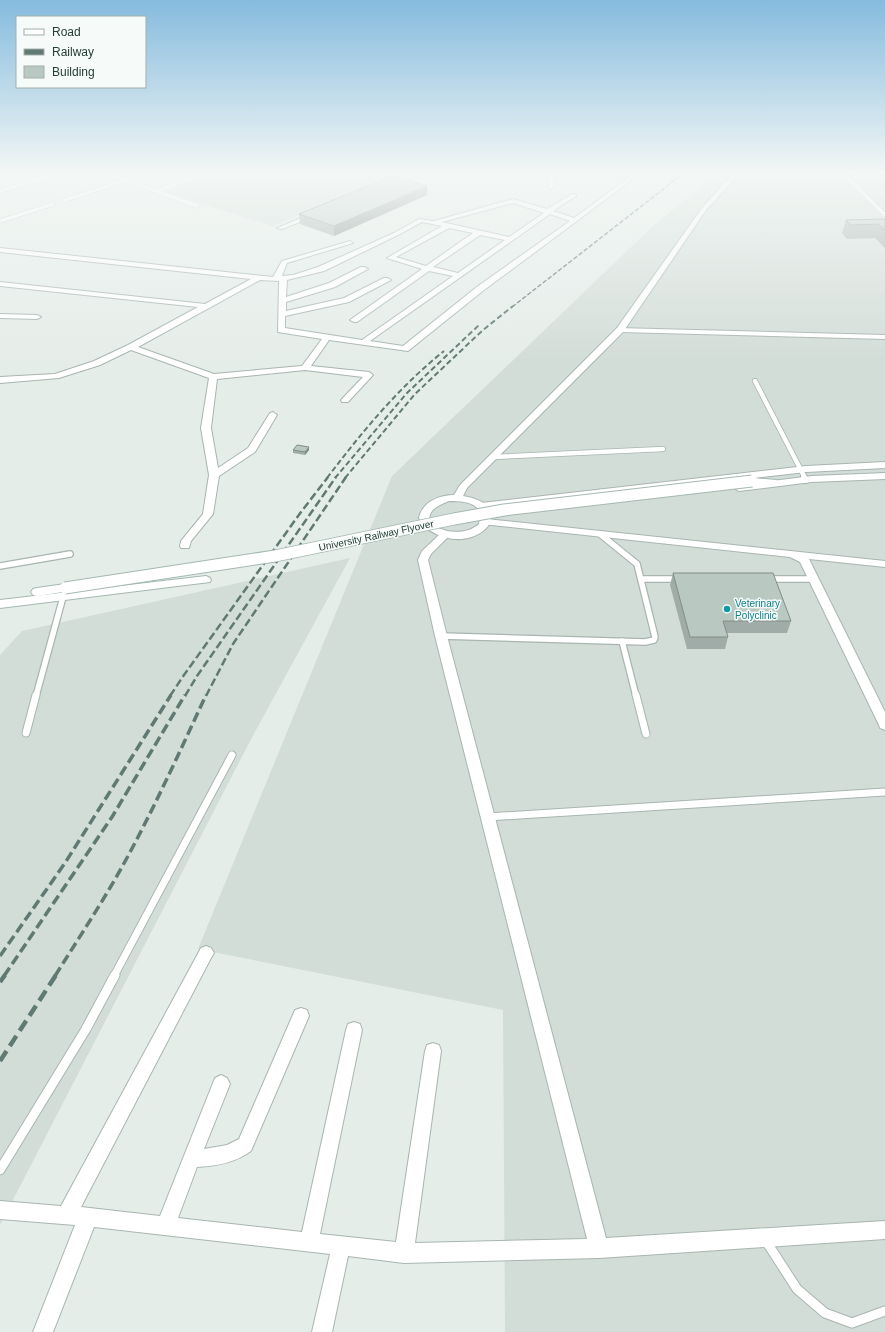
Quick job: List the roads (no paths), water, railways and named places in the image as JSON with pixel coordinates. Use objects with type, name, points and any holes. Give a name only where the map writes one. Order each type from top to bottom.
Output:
[{"type":"street","points":[[0,250],[258,278],[280,278],[294,277],[321,269],[394,235]]},
{"type":"street","points":[[431,235],[390,258],[458,275]]},
{"type":"street","points":[[354,320],[474,235]]},
{"type":"street","points":[[493,235],[510,239]]},
{"type":"street","points":[[364,342],[515,235]]},
{"type":"street","points":[[350,243],[284,262],[280,278],[283,300],[281,330],[405,349],[481,288],[554,235]]},
{"type":"street","points":[[457,498],[463,487],[620,330],[686,235]]},
{"type":"street","points":[[283,300],[332,285],[364,269]]},
{"type":"street","points":[[0,380],[40,378],[71,372],[97,363],[131,347],[258,278]]},
{"type":"street","points":[[282,314],[346,300],[387,280]]},
{"type":"street","points":[[0,284],[206,306]]},
{"type":"street","points":[[0,316],[37,316]]},
{"type":"street","points":[[620,330],[885,337]]},
{"type":"street","points":[[305,368],[327,337]]},
{"type":"street","points":[[131,347],[213,377],[305,368],[369,375],[345,400]]},
{"type":"street","points":[[185,546],[186,541],[208,514],[214,476],[206,428],[213,377]]},
{"type":"street","points":[[214,476],[252,450],[273,415]]},
{"type":"street","points":[[481,506],[768,473],[885,465]]},
{"type":"street","name":"University Railway Flyover","points":[[752,481],[768,473]]},
{"type":"street","points":[[486,520],[485,511],[481,506],[474,502],[457,498],[440,500],[427,508],[424,514],[426,525],[432,530],[445,535],[458,536],[476,532],[486,520],[776,483],[885,476]]},
{"type":"street","name":"University Railway Flyover","points":[[0,597],[238,563],[304,551],[497,511],[752,481],[776,483]]},
{"type":"street","points":[[486,520],[600,534],[885,564]]},
{"type":"street","points":[[445,535],[426,553],[423,560],[441,636],[599,1248]]},
{"type":"street","points":[[794,554],[804,560],[885,725]]},
{"type":"street","points":[[0,604],[206,580]]},
{"type":"street","points":[[66,1216],[206,953]]},
{"type":"street","points":[[191,1159],[232,1153],[239,1151],[245,1145],[302,1016]]},
{"type":"street","points":[[309,1243],[354,1030]]},
{"type":"street","points":[[404,1253],[433,1051]]},
{"type":"street","points":[[164,1226],[221,1084]]},
{"type":"street","points":[[0,1210],[88,1217],[404,1253],[599,1248],[885,1230]]},
{"type":"street","points":[[43,1332],[88,1217]]},
{"type":"street","points":[[322,1332],[341,1246]]},
{"type":"lane","points":[[755,381],[799,470],[806,480]]},
{"type":"lane","points":[[493,457],[663,449]]},
{"type":"lane","points":[[441,636],[622,642],[645,642],[654,640],[655,637],[637,564],[600,534]]},
{"type":"lane","points":[[0,566],[70,554]]},
{"type":"lane","points":[[641,579],[688,579]]},
{"type":"lane","points":[[758,579],[813,579]]},
{"type":"lane","points":[[26,733],[63,597]]},
{"type":"lane","points":[[622,642],[646,734]]},
{"type":"lane","points":[[0,1170],[86,1029],[232,755]]},
{"type":"lane","points":[[488,817],[885,792]]},
{"type":"lane","points":[[763,1238],[797,1289],[825,1313],[852,1323],[885,1311]]},
{"type":"railway","points":[[512,307],[604,235]]},
{"type":"railway","points":[[345,478],[415,394],[483,330],[513,306]]},
{"type":"railway","points":[[335,478],[407,393],[479,325]]},
{"type":"railway","points":[[327,478],[396,395],[444,351]]},
{"type":"railway","points":[[170,696],[301,512],[328,477]]},
{"type":"railway","points":[[185,696],[197,676],[336,477]]},
{"type":"railway","points":[[206,696],[233,644],[346,477]]},
{"type":"railway","points":[[0,956],[65,863],[171,695]]},
{"type":"railway","points":[[4,976],[112,817],[185,695]]},
{"type":"railway","points":[[55,976],[120,871],[158,796],[206,695]]},
{"type":"railway","points":[[0,982],[5,975]]},
{"type":"railway","points":[[0,1061],[56,975]]},
{"type":"place","name":"Veterinary Polyclinic","points":[[727,609]]}]
